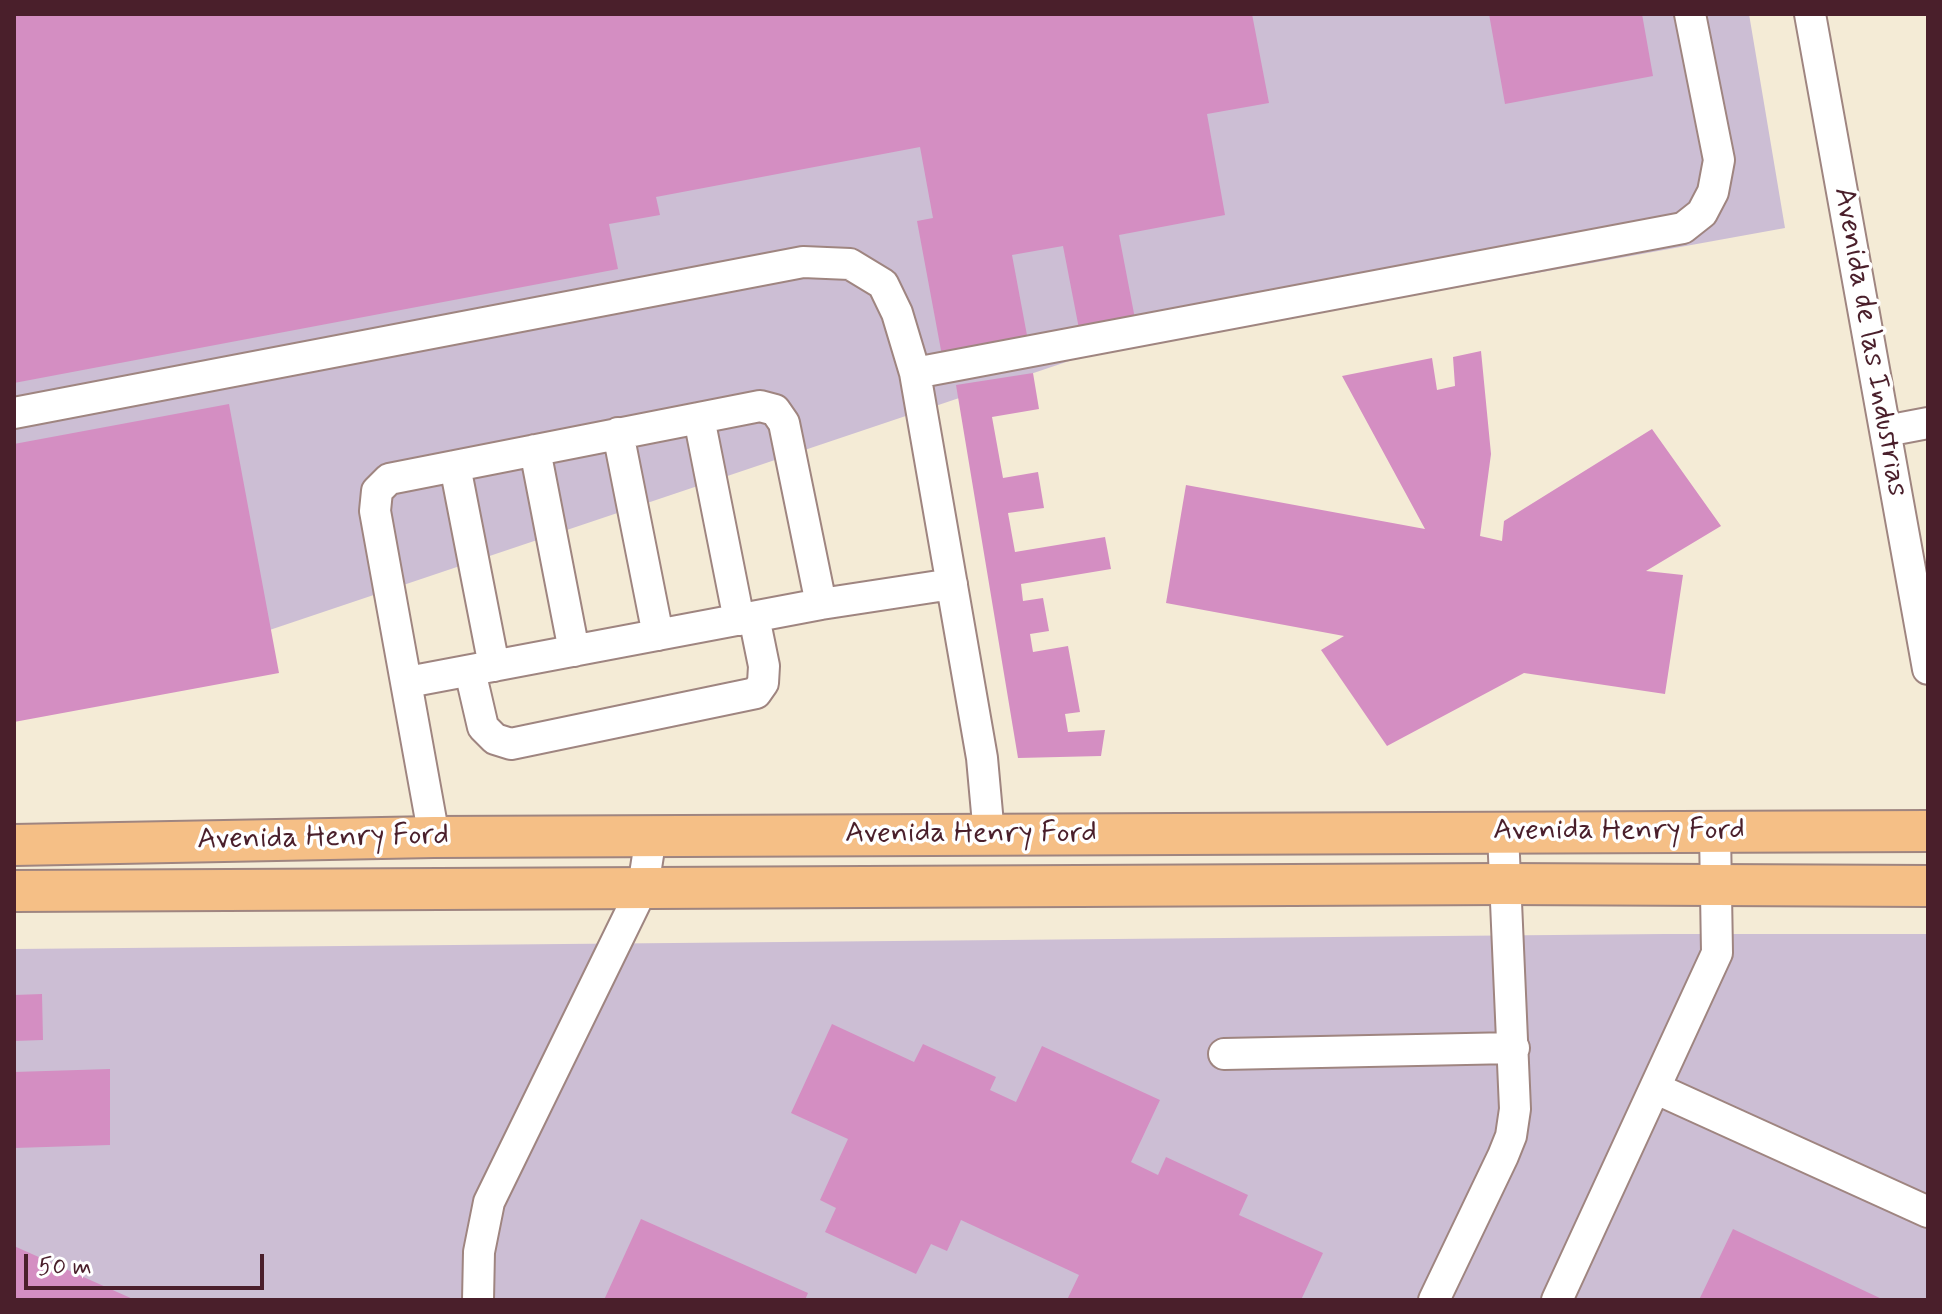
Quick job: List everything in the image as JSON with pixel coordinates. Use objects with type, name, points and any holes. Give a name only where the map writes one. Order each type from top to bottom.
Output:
[{"type":"main road","name":"Avenida Henry Ford","points":[[14,845],[434,837],[1928,831]]},
{"type":"main road","name":"Avenida Henry Ford","points":[[14,891],[1716,883],[1928,886]]},
{"type":"street","points":[[915,373],[1683,228],[1702,213],[1713,192],[1719,160],[1690,14]]},
{"type":"street","name":"Avenida de las Industrias","points":[[1810,14],[1928,669]]},
{"type":"street","points":[[14,413],[803,262],[850,264],[883,284],[897,313],[915,373],[982,758],[989,835]]},
{"type":"street","points":[[434,837],[375,511],[377,491],[389,479],[760,406],[775,410],[784,423],[821,604]]},
{"type":"street","points":[[455,466],[482,668],[483,727],[495,739],[511,744],[756,693],[763,683],[764,666],[746,618],[699,418]]},
{"type":"street","points":[[1886,431],[1928,423]]},
{"type":"street","points":[[618,433],[658,635]]},
{"type":"street","points":[[535,450],[574,651]]},
{"type":"street","points":[[408,682],[821,604],[952,584]]},
{"type":"street","points":[[1557,1300],[1657,1089],[1717,953],[1715,832]]},
{"type":"street","points":[[1434,1300],[1511,1136],[1515,1109],[1503,833]]},
{"type":"street","points":[[478,1300],[479,1252],[489,1202],[643,887],[651,836]]},
{"type":"street","points":[[1224,1054],[1514,1048]]},
{"type":"street","points":[[1657,1089],[1928,1212]]},
{"type":"shaded area","points":[[14,14],[1749,14],[1785,228],[1090,354],[14,716]]},
{"type":"shaded area","points":[[1928,934],[1928,1300],[14,1300],[14,949]]},
{"type":"building","points":[[14,14],[1252,14],[1269,103],[1207,114],[1225,215],[1119,235],[1136,324],[1080,334],[1063,246],[1012,255],[1029,346],[943,361],[917,221],[933,218],[920,147],[656,197],[660,215],[609,224],[618,269],[14,383]]},
{"type":"building","points":[[1489,14],[1642,14],[1653,76],[1505,104]]},
{"type":"building","points":[[1481,351],[1491,454],[1480,536],[1502,541],[1504,521],[1652,429],[1721,526],[1646,571],[1683,575],[1665,694],[1524,673],[1387,746],[1321,650],[1344,636],[1166,603],[1186,485],[1425,529],[1342,376],[1432,358],[1437,390],[1455,386],[1453,357]]},
{"type":"building","points":[[1033,373],[1039,409],[992,417],[1003,478],[1038,472],[1044,508],[1008,513],[1015,552],[1105,537],[1111,569],[1021,584],[1023,601],[1043,598],[1049,631],[1030,634],[1033,652],[1068,646],[1080,712],[1065,714],[1068,732],[1105,730],[1101,756],[1018,758],[956,385]]},
{"type":"building","points":[[229,404],[279,673],[14,722],[14,444]]},
{"type":"building","points":[[42,994],[43,1040],[14,1041],[14,995]]},
{"type":"building","points":[[832,1024],[914,1062],[923,1044],[996,1077],[990,1090],[1016,1102],[1042,1046],[1160,1100],[1131,1162],[1158,1175],[1166,1157],[1248,1195],[1239,1215],[1323,1253],[1301,1300],[1067,1300],[1079,1275],[961,1220],[947,1251],[931,1244],[916,1274],[825,1232],[836,1208],[820,1200],[848,1139],[791,1113]]},
{"type":"building","points":[[110,1069],[110,1145],[14,1148],[14,1072]]},
{"type":"building","points":[[641,1219],[808,1293],[805,1300],[604,1300]]},
{"type":"building","points":[[1733,1229],[1884,1300],[1699,1300]]},
{"type":"building","points":[[14,1246],[135,1300],[14,1300]]}]
